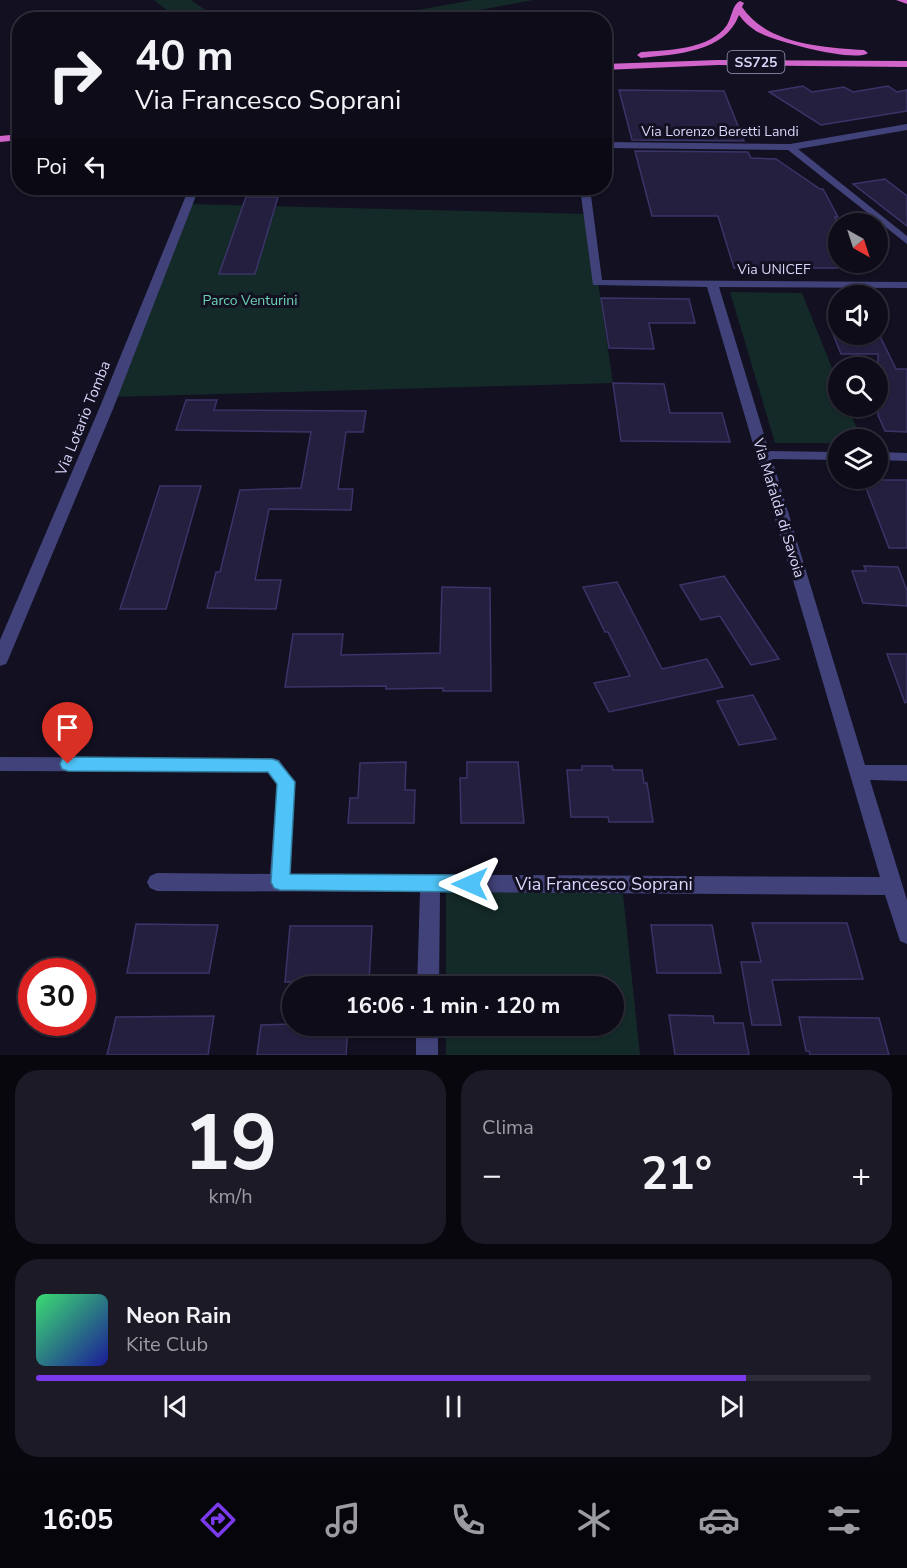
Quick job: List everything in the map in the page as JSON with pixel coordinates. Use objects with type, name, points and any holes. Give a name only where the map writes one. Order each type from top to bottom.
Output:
[{"type":"highway","points":[[900,0],[907,2]]},
{"type":"highway","points":[[740,3],[748,22],[765,32],[792,42],[830,50],[907,57]]},
{"type":"highway","points":[[612,58],[677,50],[710,41],[730,27],[740,3]]},
{"type":"highway","name":"SS725","points":[[612,59],[768,56],[907,57]]},
{"type":"highway","name":"SS725","points":[[612,66],[656,63],[773,61],[907,64]]},
{"type":"street","name":"Via Lorenzo Beretti Landi","points":[[612,145],[790,147],[907,127]]},
{"type":"street","points":[[790,147],[907,241]]},
{"type":"street","name":"Via Lotario Tomba","points":[[0,660],[106,409],[191,195]]},
{"type":"street","points":[[586,195],[597,283],[712,284]]},
{"type":"street","name":"Via UNICEF","points":[[712,284],[907,285]]},
{"type":"street","name":"Via Mafalda di Savoia","points":[[712,284],[907,934]]},
{"type":"street","points":[[763,454],[828,456]]},
{"type":"street","points":[[888,456],[907,457]]},
{"type":"street","points":[[0,764],[272,765],[286,782],[280,882]]},
{"type":"street","points":[[859,772],[907,773]]},
{"type":"street","name":"Via Francesco Soprani","points":[[157,882],[892,886]]},
{"type":"street","points":[[428,976],[430,883]]},
{"type":"street","points":[[427,1055],[428,1036]]},
{"type":"green space","points":[[154,0],[191,0],[208,12],[169,12]]},
{"type":"green space","points":[[473,0],[533,0],[469,12],[407,12]]},
{"type":"green space","name":"Parco Venturini","points":[[187,204],[588,214],[613,383],[110,397]]},
{"type":"green space","points":[[730,292],[802,293],[828,358],[828,417],[852,417],[857,429],[828,429],[828,443],[775,443]]},
{"type":"green space","points":[[446,883],[623,894],[640,1055],[446,1055],[446,1036],[624,1036],[624,976],[446,976]]},
{"type":"building","points":[[803,86],[812,92],[844,87],[853,92],[888,86],[897,92],[907,90],[907,111],[821,125],[769,92]]},
{"type":"building","points":[[619,90],[724,91],[744,141],[632,140]]},
{"type":"building","points":[[635,151],[748,152],[751,158],[776,159],[823,189],[836,213],[828,213],[828,268],[734,268],[718,216],[652,216]]},
{"type":"building","points":[[885,179],[907,196],[907,226],[853,184]]},
{"type":"building","points":[[246,197],[278,197],[255,274],[219,274]]},
{"type":"building","points":[[601,298],[689,299],[695,323],[649,323],[654,349],[609,348]]},
{"type":"building","points":[[837,345],[884,345],[896,369],[907,369],[907,432],[888,431],[888,429],[884,429],[879,417],[888,417],[888,357],[878,357],[878,354],[841,354]]},
{"type":"building","points":[[613,383],[664,384],[670,413],[722,413],[730,442],[621,441]]},
{"type":"building","points":[[186,400],[217,400],[214,410],[366,411],[363,432],[346,432],[338,489],[353,489],[351,510],[269,509],[255,580],[281,580],[276,609],[207,608],[216,572],[220,572],[240,490],[301,488],[311,432],[176,430]]},
{"type":"building","points":[[888,480],[907,480],[907,548],[889,548],[866,489],[888,489]]},
{"type":"building","points":[[160,486],[201,486],[166,609],[120,609]]},
{"type":"building","points":[[864,566],[898,567],[907,591],[907,606],[863,603],[852,571],[866,571]]},
{"type":"building","points":[[724,576],[779,659],[751,665],[720,616],[701,620],[680,585]]},
{"type":"building","points":[[617,582],[662,669],[707,659],[723,687],[609,712],[594,683],[630,676],[583,587]]},
{"type":"building","points":[[442,587],[490,588],[491,691],[443,691],[443,688],[386,689],[386,686],[285,687],[293,634],[343,634],[341,655],[440,653]]},
{"type":"building","points":[[887,654],[907,654],[907,702],[905,703]]},
{"type":"building","points":[[753,695],[776,739],[739,745],[717,701]]},
{"type":"building","points":[[406,762],[405,790],[415,790],[414,823],[348,823],[350,798],[358,798],[360,763]]},
{"type":"building","points":[[467,762],[518,762],[524,823],[461,823],[460,778],[467,778]]},
{"type":"building","points":[[582,766],[612,766],[613,770],[642,770],[644,783],[647,783],[653,822],[609,822],[608,817],[571,817],[567,770],[582,770]]},
{"type":"building","points":[[752,923],[847,923],[863,979],[772,980],[781,1025],[752,1025],[741,962],[761,962]]},
{"type":"building","points":[[136,924],[218,925],[209,973],[127,973]]},
{"type":"building","points":[[651,925],[712,925],[721,973],[657,973]]},
{"type":"building","points":[[290,926],[372,926],[369,976],[286,976]]},
{"type":"building","points":[[669,1015],[713,1016],[714,1023],[743,1023],[749,1055],[675,1055]]},
{"type":"building","points":[[214,1016],[208,1055],[107,1055],[116,1017]]},
{"type":"building","points":[[799,1017],[879,1018],[889,1055],[810,1055],[809,1051],[806,1051]]},
{"type":"building","points":[[282,1024],[282,1036],[347,1036],[346,1055],[257,1055],[261,1025]]},
{"type":"route","points":[[68,764],[272,765],[286,782],[280,882],[470,884]]}]
